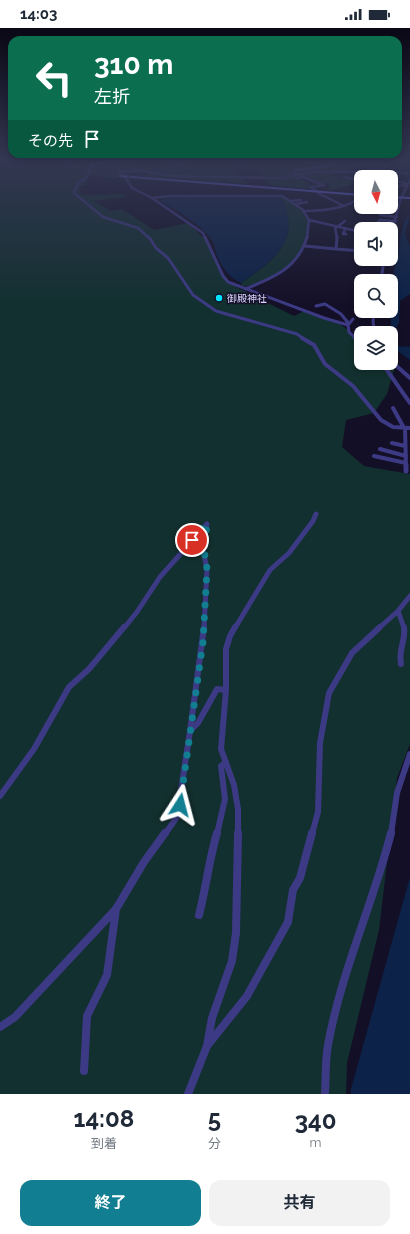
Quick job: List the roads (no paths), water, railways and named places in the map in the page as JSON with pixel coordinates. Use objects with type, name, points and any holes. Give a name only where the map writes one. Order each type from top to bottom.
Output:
[{"type":"street","points":[[93,208],[103,217],[138,228],[148,236],[156,248],[168,258],[193,295],[216,311],[297,334],[314,345],[325,364],[363,397],[381,420],[393,427],[410,428]]},
{"type":"street","points":[[168,208],[198,229],[206,237],[211,254],[225,279],[230,283],[324,318],[348,325]]},
{"type":"street","points":[[245,289],[273,278],[290,268],[305,246],[310,232],[309,220],[300,208]]},
{"type":"street","points":[[304,211],[318,211],[331,208]]},
{"type":"street","points":[[378,222],[380,220],[396,221],[399,208]]},
{"type":"street","points":[[380,215],[397,217]]},
{"type":"street","points":[[309,220],[354,231]]},
{"type":"street","points":[[336,227],[345,221]]},
{"type":"street","points":[[336,227],[336,249]]},
{"type":"street","points":[[345,229],[343,234],[346,234]]},
{"type":"street","points":[[305,246],[354,250]]},
{"type":"street","points":[[316,306],[325,304],[341,314],[348,325],[349,333],[354,338]]},
{"type":"street","points":[[348,325],[353,319]]},
{"type":"street","points":[[398,368],[410,378]]},
{"type":"street","points":[[387,370],[410,403]]},
{"type":"street","points":[[392,408],[404,428],[406,471]]},
{"type":"street","points":[[392,442],[405,446]]},
{"type":"street","points":[[380,449],[406,456]]},
{"type":"street","points":[[374,456],[406,463]]},
{"type":"street","points":[[188,1094],[208,1046],[212,1018],[232,962],[236,933],[238,809],[234,784],[221,749],[226,690],[226,650],[230,636],[270,570],[288,554],[313,521],[316,514]]},
{"type":"street","points":[[0,796],[34,749],[68,687],[89,668],[114,640],[137,612],[160,577],[207,524],[204,550],[207,569],[203,642],[177,817],[144,862],[116,909],[15,1017],[0,1027]]},
{"type":"street","points":[[208,1046],[248,996],[288,922],[294,890],[305,864],[318,812],[320,743],[329,693],[352,654],[398,611],[410,596]]},
{"type":"street","points":[[398,611],[404,628],[405,638],[399,652],[401,664]]},
{"type":"street","points":[[190,731],[198,723],[217,689],[226,690]]},
{"type":"street","points":[[325,1094],[328,1046],[346,974],[381,872],[391,834],[397,792],[410,754]]},
{"type":"street","points":[[199,915],[205,892],[210,856],[222,818],[225,799],[221,766],[226,762]]},
{"type":"street","points":[[84,1071],[87,1016],[107,975],[116,909]]},
{"type":"water","points":[[172,208],[286,208],[289,226],[287,236],[276,255],[268,263],[241,283],[233,278],[223,267],[209,236],[197,225]]},
{"type":"water","points":[[410,213],[405,234],[410,247],[410,294],[400,301],[399,323],[397,326],[391,326],[391,318],[398,318],[398,274],[394,274],[395,266],[398,266],[401,233],[405,220]]},
{"type":"water","points":[[398,346],[410,347],[410,360],[398,351]]},
{"type":"water","points":[[410,877],[410,1094],[351,1094],[351,1089]]},
{"type":"place","name":"御殿神社","points":[[219,298]]}]
